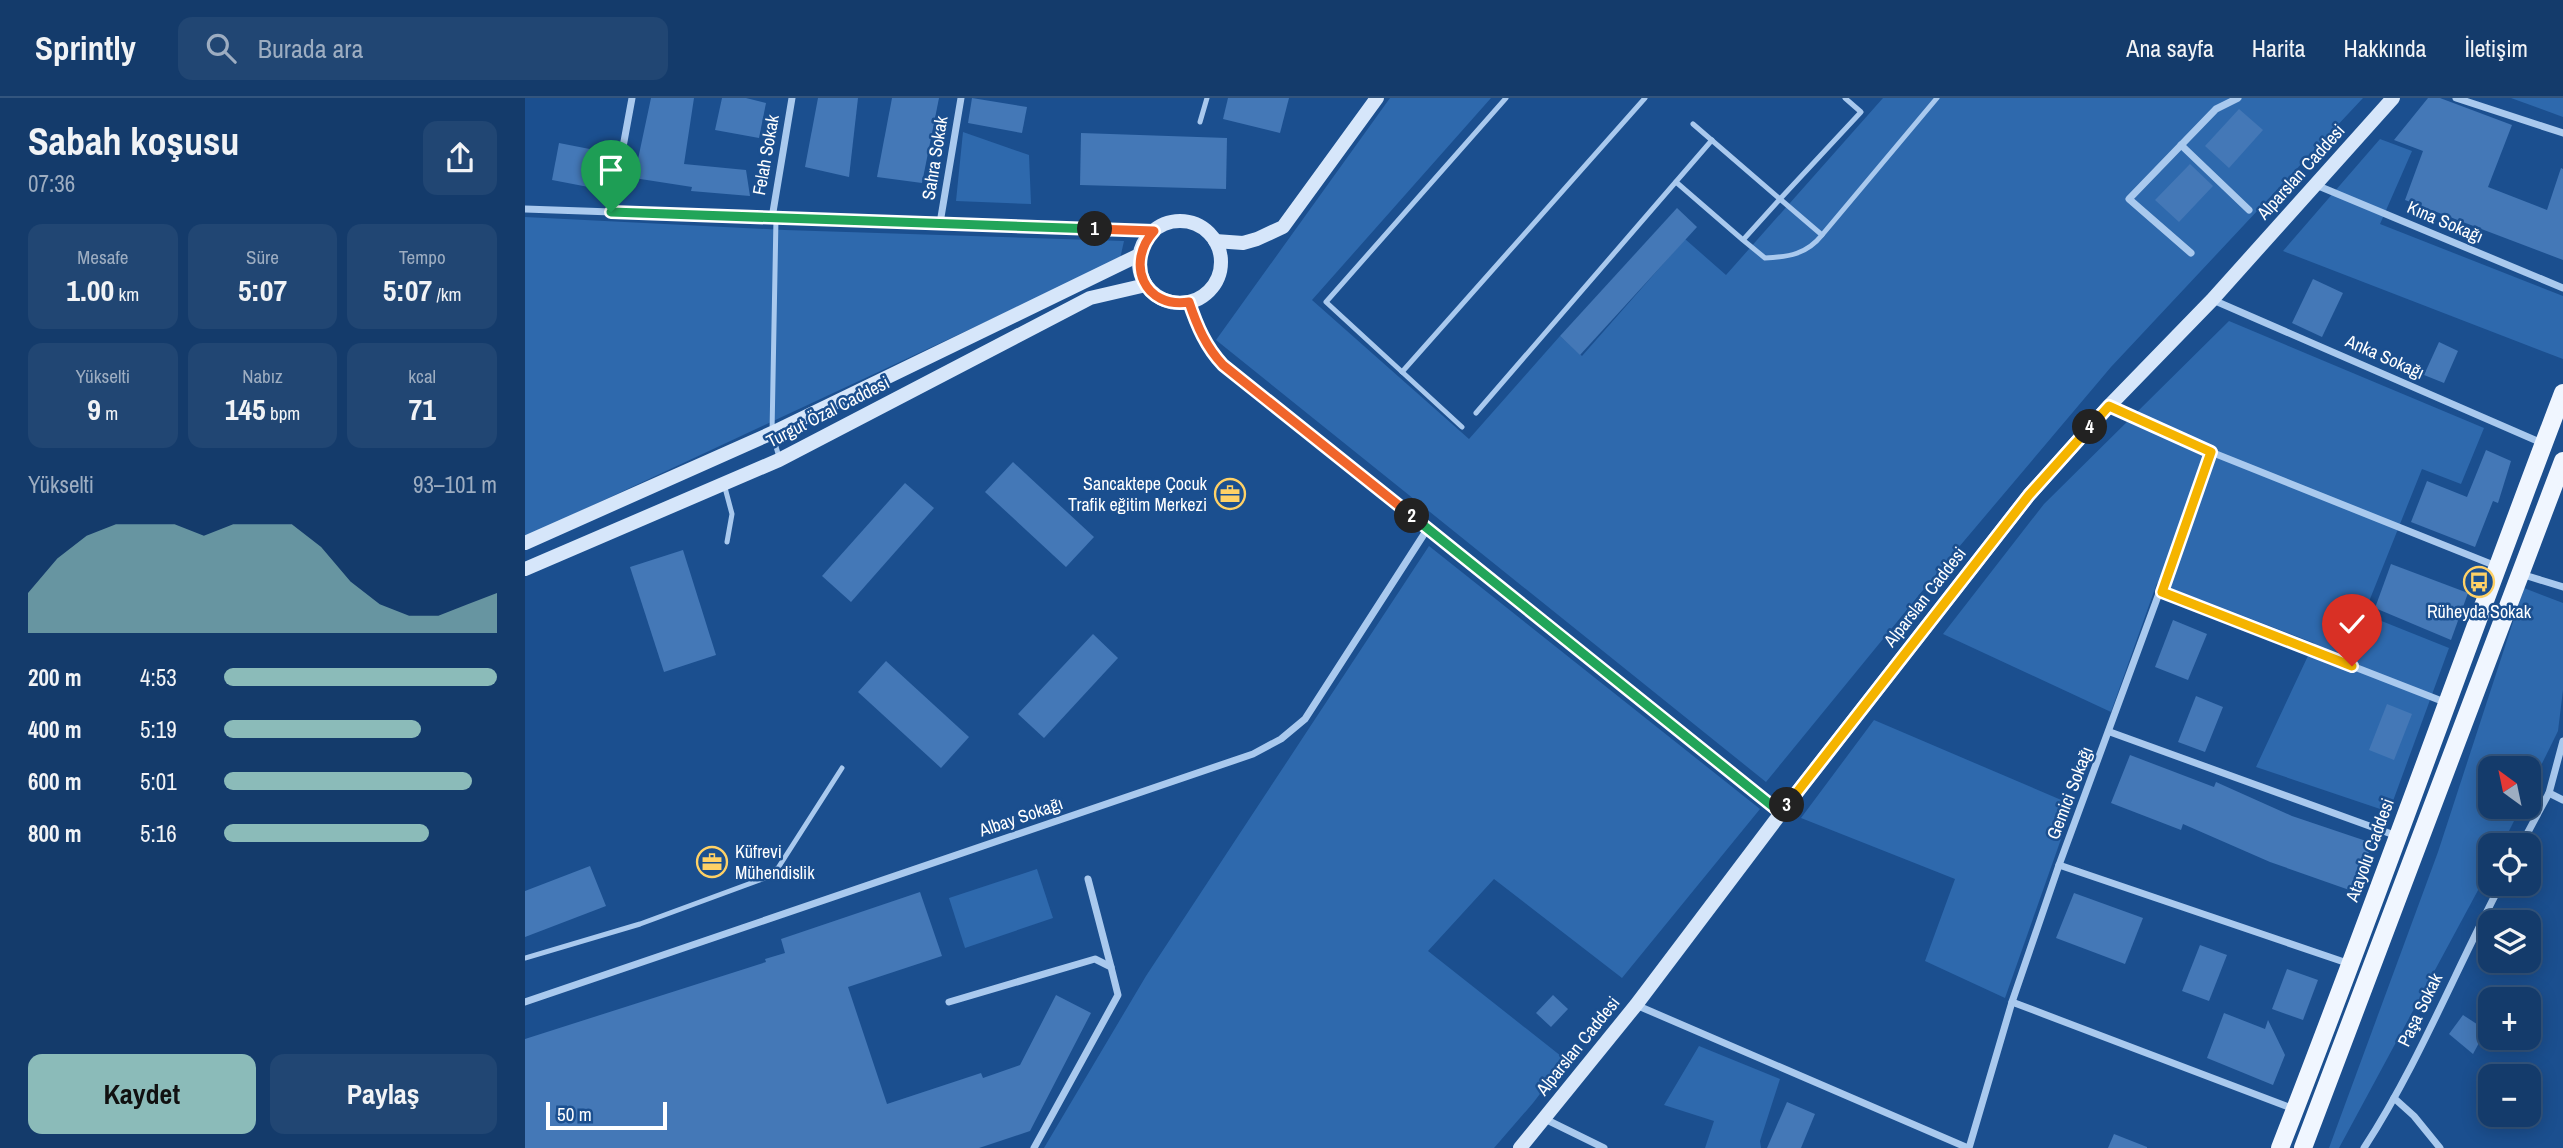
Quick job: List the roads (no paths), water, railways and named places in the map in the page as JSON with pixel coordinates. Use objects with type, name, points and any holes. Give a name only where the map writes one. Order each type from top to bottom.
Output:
[{"type":"main road","name":"Atayolu Caddesi","points":[[2280,1148],[2563,393]]},
{"type":"main road","points":[[2303,1148],[2563,461]]},
{"type":"street","points":[[611,212],[632,98]]},
{"type":"street","name":"Felah Sokak","points":[[774,218],[792,98]]},
{"type":"street","name":"Sahra Sokak","points":[[940,223],[961,98]]},
{"type":"street","points":[[1215,241],[1243,243],[1283,227],[1377,98]]},
{"type":"street","points":[[2192,253],[2129,199],[2216,109],[2238,98]]},
{"type":"street","name":"Alparslan Caddesi","points":[[1520,1148],[1636,1005],[1781,813],[2029,495],[2109,406],[2212,300],[2393,98]]},
{"type":"street","points":[[2456,98],[2563,133]]},
{"type":"street","points":[[2181,145],[2249,209]]},
{"type":"street","name":"Kına Sokağı","points":[[2315,185],[2563,288]]},
{"type":"street","points":[[525,209],[1154,231]]},
{"type":"street","points":[[1179,221],[1206,231],[1215,241],[1220,254],[1220,268],[1209,291],[1189,302],[1173,303],[1160,299],[1146,285],[1139,268],[1139,254],[1144,241],[1154,231],[1179,221]]},
{"type":"street","name":"Turgut Özal Caddesi","points":[[525,543],[772,433],[1139,254]]},
{"type":"street","name":"Turgut Özal Caddesi","points":[[525,569],[779,460],[1090,298],[1146,285]]},
{"type":"street","name":"Anka Sokağı","points":[[2212,300],[2544,443]]},
{"type":"street","points":[[1189,302],[1202,337],[1223,365],[1781,813]]},
{"type":"street","points":[[2109,406],[2211,452],[2496,566],[2563,587]]},
{"type":"street","name":"Gemici Sokağı","points":[[1969,1148],[2012,1002],[2059,865],[2162,592],[2211,452]]},
{"type":"street","name":"Albay Sokağı","points":[[525,1002],[1253,754],[1281,739],[1305,719],[1428,528]]},
{"type":"street","points":[[2162,592],[2447,703]]},
{"type":"street","points":[[2110,732],[2398,836]]},
{"type":"street","points":[[2527,833],[2549,793],[2563,741]]},
{"type":"street","points":[[2549,793],[2563,800]]},
{"type":"street","points":[[2059,865],[2351,964]]},
{"type":"street","points":[[1034,1148],[1118,995],[1088,878]]},
{"type":"street","name":"Paşa Sokak","points":[[2364,1148],[2394,1098],[2495,896]]},
{"type":"street","points":[[949,1002],[1095,959],[1111,967]]},
{"type":"street","points":[[2012,1002],[2295,1109]]},
{"type":"street","points":[[1636,1005],[1969,1148]]},
{"type":"street","points":[[2394,1098],[2414,1116],[2440,1148]]},
{"type":"street","points":[[1545,1119],[1604,1148]]},
{"type":"lane","points":[[1200,122],[1207,98]]},
{"type":"lane","points":[[1462,427],[1326,302],[1506,98]]},
{"type":"lane","points":[[1402,372],[1646,98]]},
{"type":"lane","points":[[1743,240],[1861,111],[1845,98]]},
{"type":"lane","points":[[1676,182],[1765,258],[1789,257],[1812,247],[1937,98]]},
{"type":"lane","points":[[1693,124],[1822,234]]},
{"type":"lane","points":[[1476,413],[1712,140]]},
{"type":"lane","points":[[774,218],[772,433],[779,460]]},
{"type":"lane","points":[[724,484],[732,514],[727,542]]},
{"type":"lane","points":[[525,958],[640,924],[765,878],[778,868],[842,768]]},
{"type":"place","name":"Sancaktepe Çocuk Trafik eğitim Merkezi","points":[[1230,494]]},
{"type":"place","name":"Rüheyda Sokak","points":[[2479,582]]},
{"type":"place","name":"Küfrevi Mühendislik","points":[[712,862]]}]
